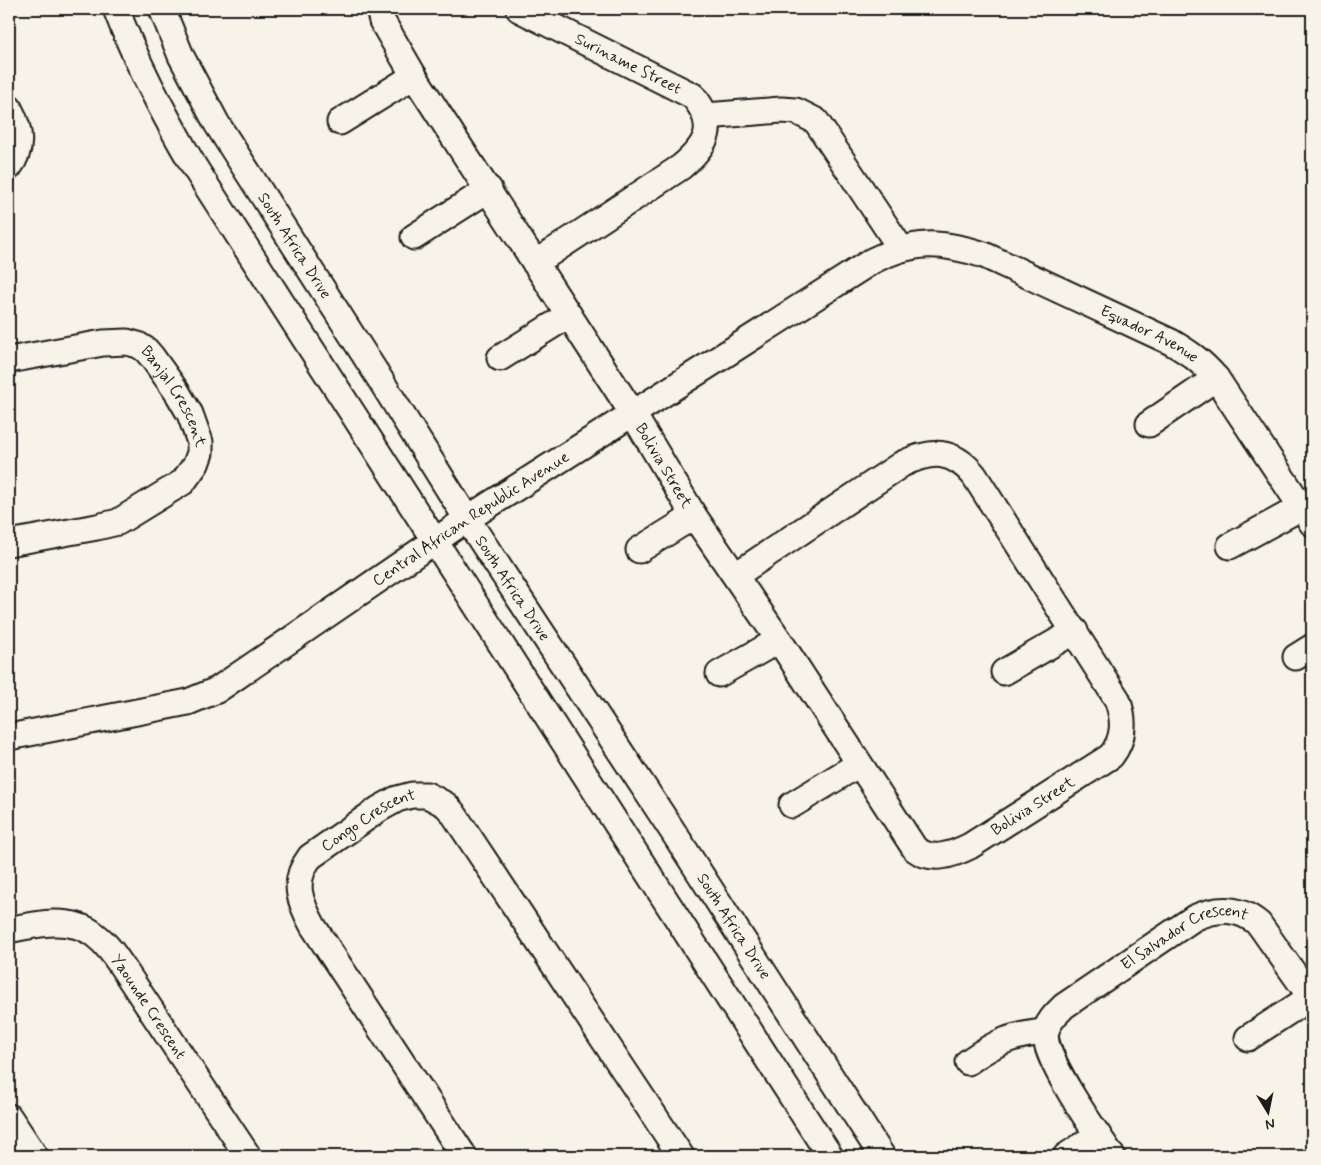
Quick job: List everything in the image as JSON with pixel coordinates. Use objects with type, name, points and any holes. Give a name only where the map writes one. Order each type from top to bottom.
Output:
[{"type":"street","points":[[116,9],[150,87],[195,168],[830,1156]]},
{"type":"street","name":"South Africa Drive","points":[[162,9],[181,56],[217,124],[467,519],[672,830],[882,1156]]},
{"type":"street","points":[[380,9],[382,21],[414,76],[633,414]]},
{"type":"street","name":"Suriname Street","points":[[519,9],[693,96],[702,107],[706,116]]},
{"type":"street","points":[[340,122],[414,76]]},
{"type":"street","points":[[9,108],[18,130],[20,142],[9,167]]},
{"type":"street","points":[[535,263],[682,167],[696,155],[707,135],[706,116],[781,110],[796,111],[816,121],[907,247]]},
{"type":"street","points":[[414,237],[489,189]]},
{"type":"street","name":"Equador Avenue","points":[[907,247],[944,245],[984,254],[1184,350],[1201,361],[1216,378],[1307,515]]},
{"type":"street","name":"Central African Republic Avenue","points":[[9,737],[174,705],[202,697],[238,676],[434,540],[872,261],[907,247]]},
{"type":"street","points":[[500,358],[569,315]]},
{"type":"street","name":"Banjal Crescent","points":[[9,360],[109,342],[127,342],[138,346],[146,350],[152,357],[190,414],[198,431],[200,454],[196,464],[183,482],[123,519],[110,525],[9,543]]},
{"type":"street","points":[[1149,424],[1216,378]]},
{"type":"street","name":"Bolivia Street","points":[[633,414],[694,516],[779,640],[909,842],[921,854],[945,856],[970,846],[1111,756],[1121,740],[1124,722],[1117,699],[974,475],[965,464],[954,457],[925,455],[902,464],[736,575]]},
{"type":"street","points":[[1230,546],[1307,515]]},
{"type":"street","name":"Bolivia Street","points":[[639,550],[694,516]]},
{"type":"street","points":[[1004,672],[1075,631]]},
{"type":"street","points":[[719,674],[779,640]]},
{"type":"street","points":[[792,805],[860,764]]},
{"type":"street","name":"Congo Crescent","points":[[464,1156],[314,926],[301,901],[300,895],[299,879],[303,866],[310,857],[379,809],[397,799],[412,795],[427,795],[436,798],[453,813],[680,1156]]},
{"type":"street","name":"El Salvador Crescent","points":[[1045,1032],[1056,1014],[1076,996],[1194,918],[1218,910],[1241,912],[1259,924],[1312,998],[1248,1038]]},
{"type":"street","name":"Yaounde Crescent","points":[[9,930],[54,923],[79,927],[96,935],[124,968],[248,1156]]},
{"type":"street","points":[[968,1062],[986,1049],[1010,1038],[1045,1032],[1048,1048],[1059,1072],[1112,1156]]},
{"type":"street","points":[[9,1117],[34,1156]]},
{"type":"street","points":[[1066,1156],[1098,1135]]}]
